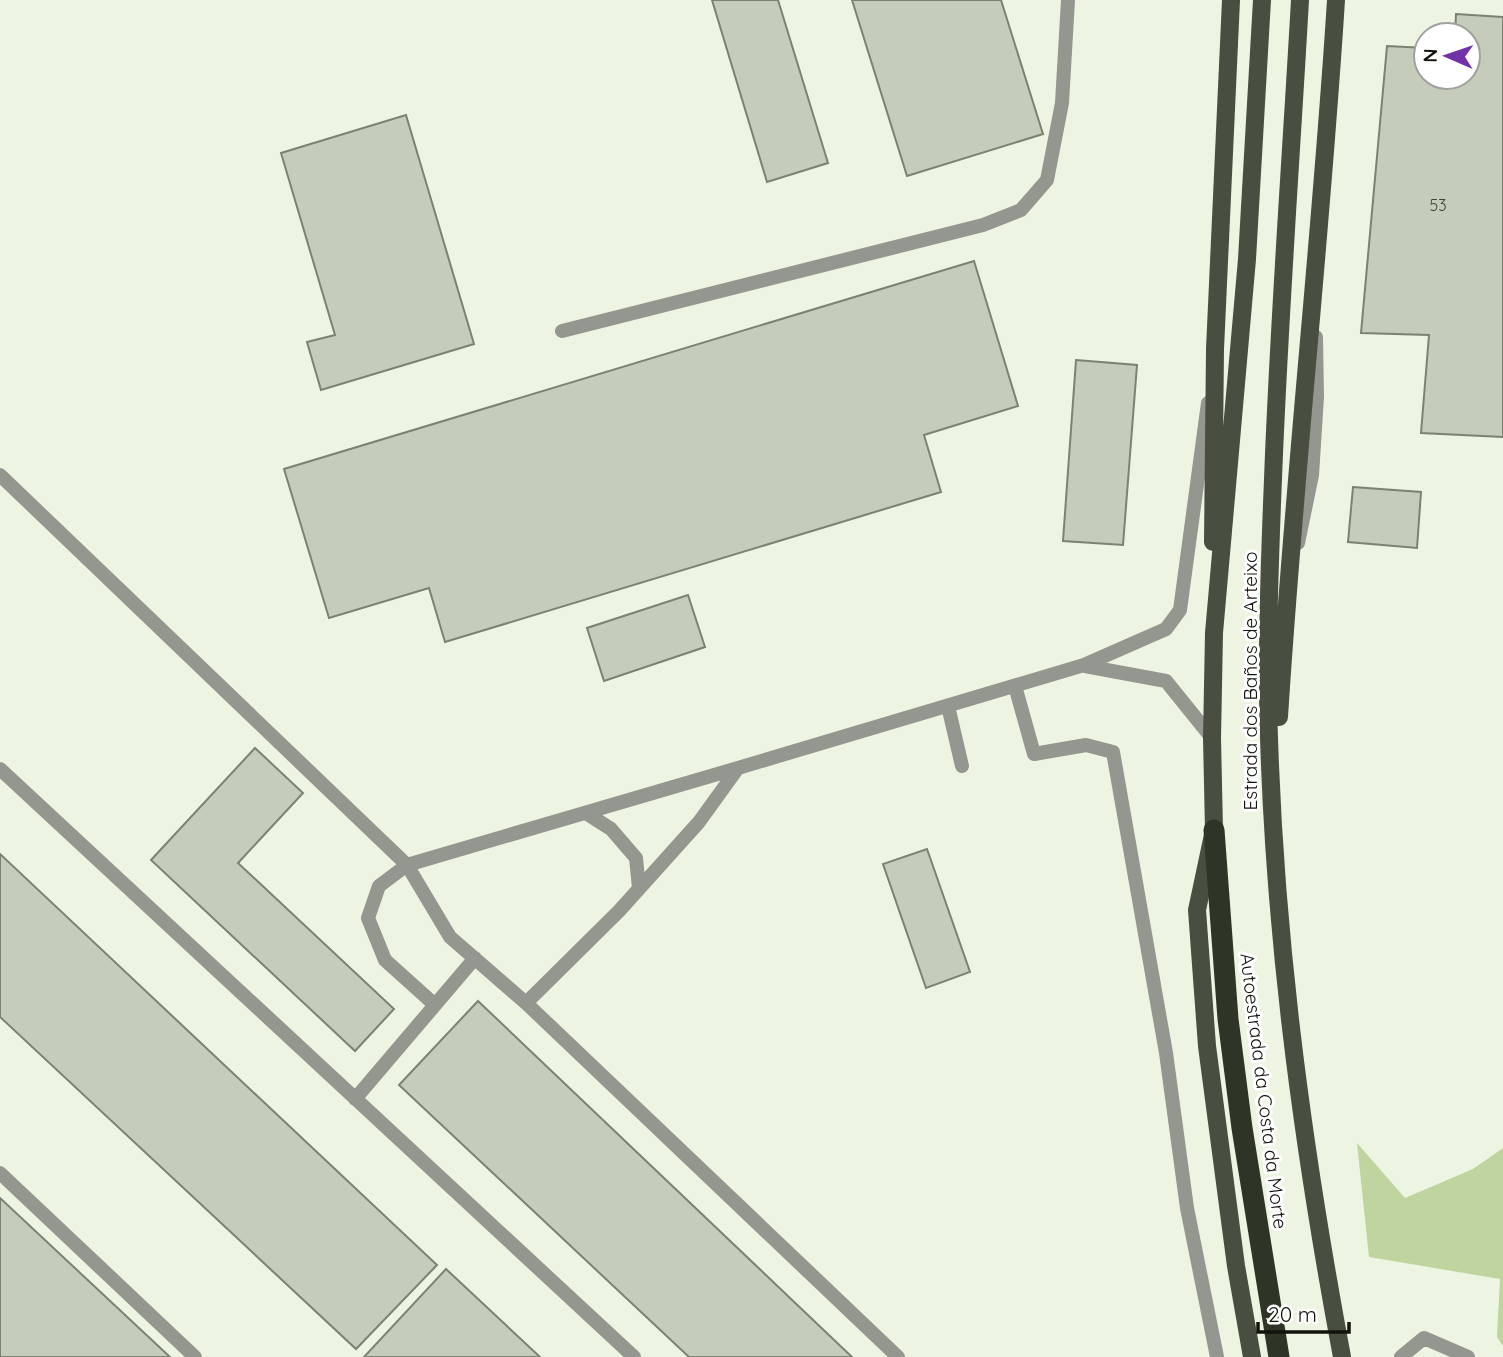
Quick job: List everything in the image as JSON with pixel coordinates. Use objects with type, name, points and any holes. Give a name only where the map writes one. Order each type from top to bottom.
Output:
[{"type":"highway","name":"Autoestrada da Costa da Morte","points":[[1214,830],[1230,1033],[1242,1128],[1279,1357]]},
{"type":"main road","points":[[1214,633],[1212,498],[1215,349],[1231,0]]},
{"type":"main road","name":"Estrada dos Baños de Arteixo","points":[[1252,1357],[1236,1266],[1207,1046],[1198,911],[1214,830],[1214,633],[1247,259],[1262,0]]},
{"type":"main road","name":"Estrada dos Baños de Arteixo","points":[[1300,0],[1276,402],[1270,557],[1268,695],[1272,825],[1293,1054],[1317,1222],[1342,1357]]},
{"type":"main road","points":[[1272,825],[1286,604],[1336,0]]},
{"type":"lane","points":[[562,331],[983,225],[1021,210],[1047,180],[1062,103],[1068,0]]},
{"type":"lane","points":[[435,1005],[384,960],[368,918],[379,886],[407,865],[1084,665],[1166,629],[1180,610],[1215,349]]},
{"type":"lane","points":[[0,475],[407,865],[450,937],[526,1003],[898,1357]]},
{"type":"lane","points":[[1084,665],[1166,681],[1212,738]]},
{"type":"lane","points":[[1014,686],[1034,754],[1086,745],[1113,752],[1158,1010],[1186,1208],[1217,1357]]},
{"type":"lane","points":[[948,706],[962,766]]},
{"type":"lane","points":[[526,1003],[639,888],[699,822],[738,768]]},
{"type":"lane","points":[[0,769],[634,1357]]},
{"type":"lane","points":[[586,813],[611,829],[636,858],[639,888]]},
{"type":"lane","points":[[355,1099],[475,958]]},
{"type":"lane","points":[[0,1173],[195,1357]]},
{"type":"lane","points":[[1401,1357],[1424,1338],[1468,1357]]},
{"type":"green space","points":[[1357,1143],[1405,1198],[1473,1169],[1503,1148],[1503,1346],[1497,1337],[1500,1279],[1369,1257]]},
{"type":"building","points":[[712,0],[778,0],[828,163],[767,182]]},
{"type":"building","points":[[852,0],[1001,0],[1043,134],[907,176]]},
{"type":"building","points":[[1456,14],[1503,17],[1503,437],[1421,433],[1429,335],[1361,333],[1387,46],[1412,47],[1412,91],[1482,91],[1482,21],[1456,21]]},
{"type":"building","points":[[406,115],[474,344],[321,390],[307,342],[335,335],[281,153]]},
{"type":"building","points":[[974,261],[1018,406],[924,435],[941,492],[445,642],[429,588],[329,618],[284,469]]},
{"type":"building","points":[[1076,360],[1137,365],[1123,545],[1063,541]]},
{"type":"building","points":[[1353,487],[1421,492],[1417,548],[1348,542]]},
{"type":"building","points":[[688,595],[705,647],[604,681],[587,628]]},
{"type":"building","points":[[255,748],[303,793],[238,863],[394,1009],[355,1051],[151,860]]},
{"type":"building","points":[[927,849],[970,972],[926,988],[883,864]]},
{"type":"building","points":[[0,854],[437,1265],[356,1349],[0,1017]]},
{"type":"building","points":[[478,1001],[852,1357],[689,1357],[399,1085]]},
{"type":"building","points":[[0,1198],[170,1357],[0,1357]]},
{"type":"building","points":[[446,1269],[540,1357],[364,1357]]}]
